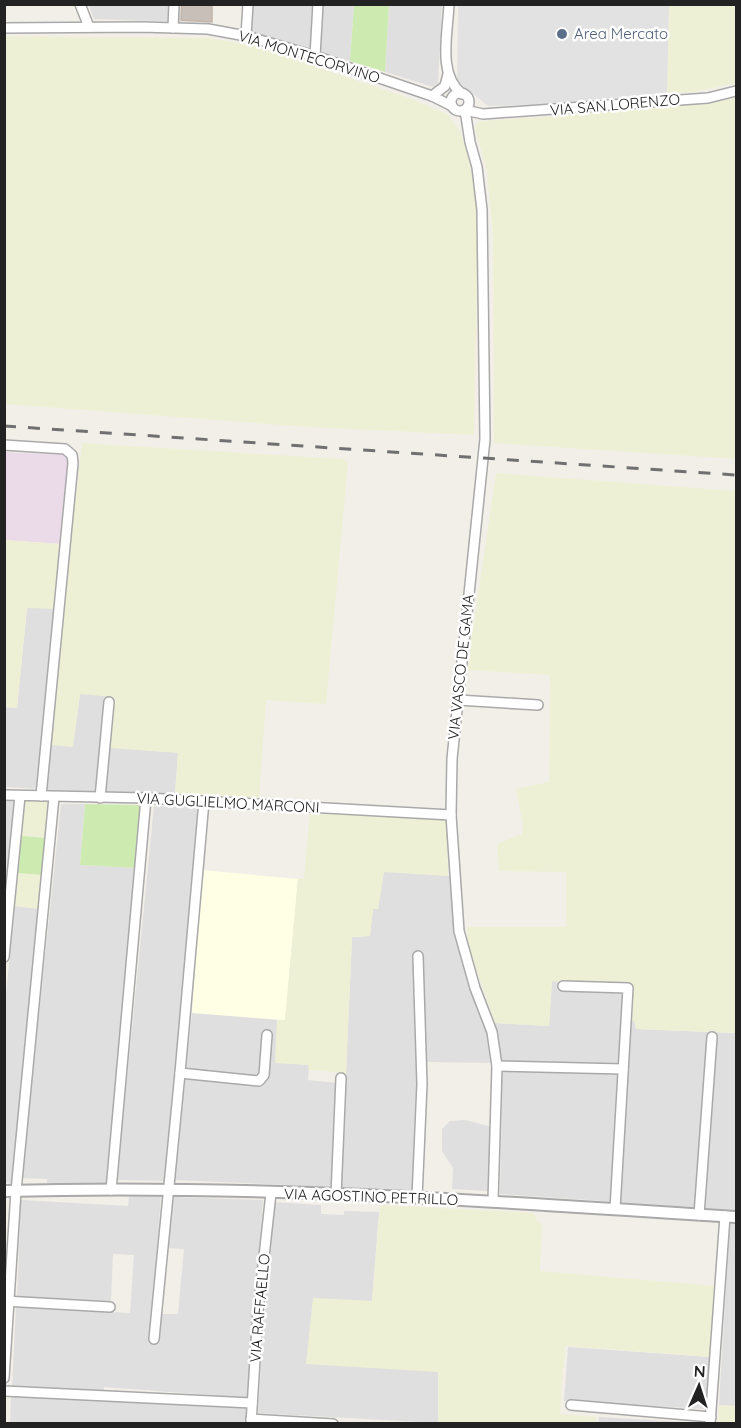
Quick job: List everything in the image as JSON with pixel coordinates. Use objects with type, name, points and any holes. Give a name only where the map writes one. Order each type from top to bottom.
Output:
[{"type":"street","points":[[80,4],[89,27]]},
{"type":"street","points":[[173,28],[174,4]]},
{"type":"street","points":[[246,36],[248,4]]},
{"type":"street","points":[[315,56],[318,4]]},
{"type":"street","points":[[432,96],[445,86],[449,4]]},
{"type":"street","name":"VIA MONTECORVINO","points":[[4,28],[208,29],[246,36],[315,56],[432,96],[458,109]]},
{"type":"street","points":[[447,74],[468,105],[458,109],[451,101],[461,96]]},
{"type":"street","points":[[445,86],[477,107],[492,113]]},
{"type":"street","name":"VIA SAN LORENZO","points":[[458,109],[474,113],[492,113],[708,98],[736,91]]},
{"type":"street","name":"VIA MONTECORVINO","points":[[432,96],[461,96]]},
{"type":"street","name":"VIA VASCO DE GAMA","points":[[458,109],[467,128],[477,167],[482,210],[485,440],[452,759],[451,815],[459,931],[475,988],[492,1032],[497,1066],[493,1201]]},
{"type":"street","points":[[4,445],[65,449],[72,455],[73,463],[41,796]]},
{"type":"street","points":[[458,700],[538,705]]},
{"type":"street","points":[[100,798],[109,702]]},
{"type":"street","name":"VIA GUGLIELMO MARCONI","points":[[4,795],[146,798],[451,815]]},
{"type":"street","points":[[4,957],[20,796]]},
{"type":"street","points":[[4,1378],[10,1191],[54,797]]},
{"type":"street","points":[[111,1190],[146,798]]},
{"type":"street","points":[[154,1339],[204,801]]},
{"type":"street","points":[[417,1198],[422,1084],[418,956]]},
{"type":"street","points":[[563,986],[628,988],[615,1209]]},
{"type":"street","points":[[180,1073],[259,1081],[264,1075],[267,1035]]},
{"type":"street","points":[[699,1215],[712,1037]]},
{"type":"street","points":[[497,1066],[623,1069]]},
{"type":"street","points":[[336,1195],[341,1078]]},
{"type":"street","name":"VIA AGOSTINO PETRILLO","points":[[10,1191],[168,1189],[336,1195],[493,1201],[731,1217]]},
{"type":"street","name":"VIA RAFFAELLO","points":[[251,1421],[258,1311],[271,1193]]},
{"type":"street","points":[[571,1405],[710,1420],[731,1217]]},
{"type":"street","points":[[7,1301],[110,1307]]},
{"type":"street","points":[[4,1391],[252,1403]]},
{"type":"street","points":[[251,1421],[333,1424]]},
{"type":"shaded area","points":[[89,5],[213,5],[212,23],[94,19]]},
{"type":"shaded area","points":[[253,5],[354,5],[350,61],[252,32]]},
{"type":"shaded area","points":[[389,5],[442,5],[438,83],[433,87],[385,72]]},
{"type":"shaded area","name":"Area Mercato","points":[[458,5],[669,5],[667,93],[535,105],[488,106],[457,81]]},
{"type":"shaded area","points":[[669,5],[736,5],[736,83],[694,92],[667,93]]},
{"type":"shaded area","points":[[4,36],[208,38],[252,45],[412,99],[448,115],[460,131],[466,148],[472,172],[478,219],[474,435],[308,427],[5,404]]},
{"type":"shaded area","points":[[736,98],[736,459],[494,443],[493,235],[487,171],[475,128],[477,123],[711,103]]},
{"type":"shaded area","points":[[82,443],[343,459],[348,463],[326,704],[266,700],[259,798],[175,794],[178,753],[110,748],[114,697],[80,694],[73,747],[52,745],[63,609]]},
{"type":"shaded area","points":[[4,452],[64,455],[69,462],[61,544],[5,540]]},
{"type":"shaded area","points":[[496,473],[736,491],[736,1033],[636,1029],[635,1021],[625,1019],[626,985],[552,981],[549,1026],[495,1023],[468,946],[467,927],[566,927],[566,872],[499,871],[497,844],[522,834],[523,824],[516,789],[549,782],[550,675],[467,670]]},
{"type":"shaded area","points":[[4,540],[61,544],[55,609],[27,608],[17,708],[5,707]]},
{"type":"shaded area","points":[[27,607],[63,609],[73,746],[80,693],[115,697],[178,753],[175,794],[5,787],[4,707],[17,708]]},
{"type":"shaded area","points":[[5,800],[16,800],[5,910]]},
{"type":"shaded area","points":[[25,801],[50,802],[47,837],[22,836]]},
{"type":"shaded area","points":[[61,804],[85,804],[80,865],[137,868],[107,1185],[47,1184],[47,1179],[22,1178]]},
{"type":"shaded area","points":[[154,806],[198,807],[165,1181],[117,1180]]},
{"type":"shaded area","points":[[310,810],[444,818],[447,824],[448,876],[384,872],[378,909],[373,909],[370,936],[352,937],[346,1073],[309,1070],[308,1065],[275,1063],[277,1020],[285,1020],[298,879],[304,878]]},
{"type":"shaded area","points":[[202,870],[298,879],[285,1020],[192,1013]]},
{"type":"shaded area","points":[[384,871],[452,876],[457,944],[489,1039],[490,1063],[425,1062],[422,1191],[341,1188],[352,937],[370,936],[373,908],[378,908]]},
{"type":"shaded area","points":[[18,873],[43,875],[40,909],[15,906]]},
{"type":"shaded area","points":[[15,906],[40,909],[12,1183],[5,1182],[4,1013]]},
{"type":"shaded area","points":[[552,981],[626,985],[636,1029],[736,1033],[736,1210],[500,1194],[501,1058],[495,1023],[549,1026]]},
{"type":"shaded area","points":[[192,1013],[277,1020],[276,1062],[309,1065],[308,1080],[337,1083],[332,1187],[175,1180]]},
{"type":"shaded area","points":[[466,1120],[491,1127],[488,1191],[452,1189],[453,1168],[442,1151],[442,1129],[450,1121]]},
{"type":"shaded area","points":[[161,1195],[150,1343],[157,1344],[160,1314],[178,1314],[184,1249],[166,1248],[171,1197],[263,1200],[249,1398],[104,1387],[104,1391],[12,1387],[16,1307],[130,1313],[134,1255],[113,1254],[111,1301],[17,1298],[21,1200],[128,1206],[129,1197]]},
{"type":"shaded area","points":[[272,1202],[321,1205],[321,1214],[344,1215],[344,1211],[379,1212],[372,1302],[438,1372],[438,1423],[258,1413]]},
{"type":"shaded area","points":[[380,1205],[534,1213],[537,1221],[542,1224],[540,1271],[715,1286],[710,1357],[565,1346],[560,1414],[596,1417],[596,1424],[438,1423],[438,1372],[306,1364],[313,1298],[372,1301]]},
{"type":"shaded area","points":[[730,1223],[736,1224],[736,1406],[719,1405]]},
{"type":"shaded area","points":[[568,1347],[710,1357],[706,1409],[564,1401]]},
{"type":"shaded area","points":[[11,1396],[248,1408],[247,1423],[10,1424]]},
{"type":"shaded area","points":[[719,1405],[736,1406],[736,1423],[718,1423]]},
{"type":"shaded area","points":[[599,1417],[702,1423],[598,1423]]},
{"type":"green space","points":[[354,5],[389,5],[385,72],[350,61]]},
{"type":"green space","points":[[85,804],[143,805],[137,868],[80,865]]},
{"type":"green space","points":[[22,836],[47,838],[43,875],[18,873]]},
{"type":"building","points":[[182,4],[212,4],[212,22],[181,20]]},
{"type":"railway","points":[[4,426],[736,475]]},
{"type":"place","name":"Area Mercato","points":[[562,34]]}]
